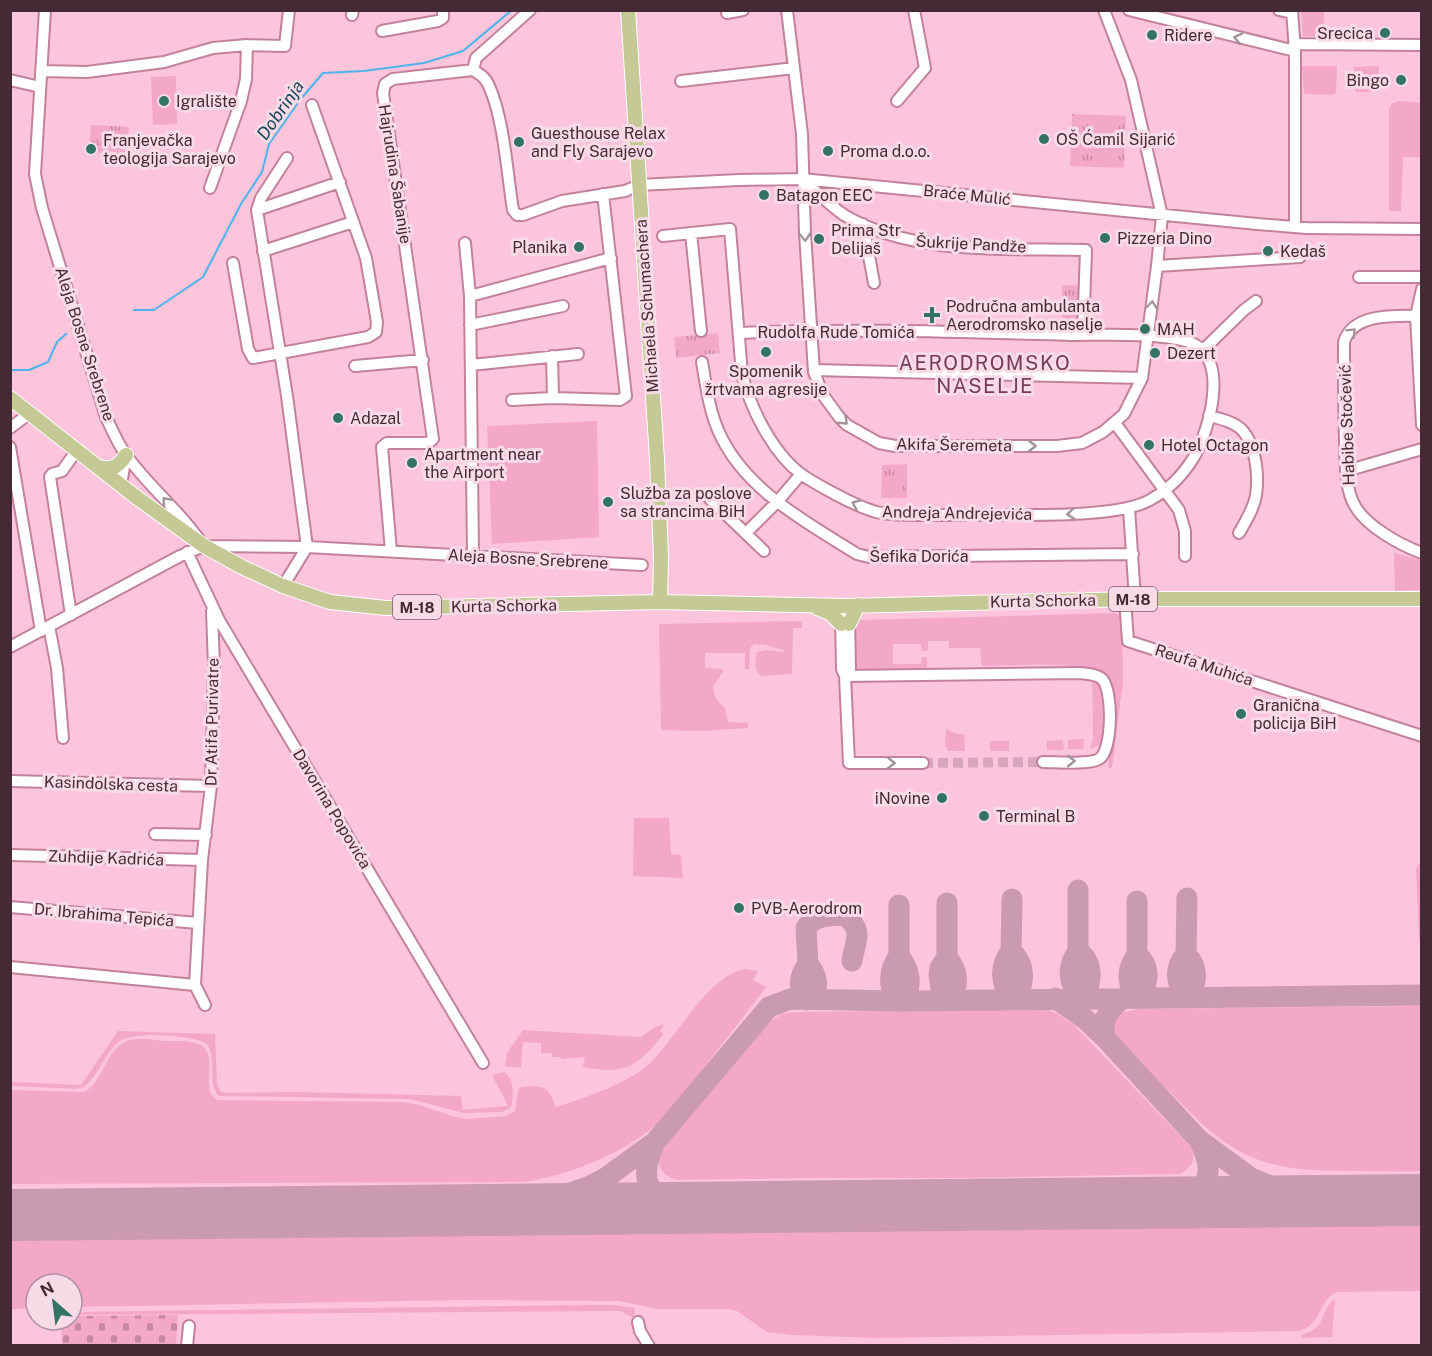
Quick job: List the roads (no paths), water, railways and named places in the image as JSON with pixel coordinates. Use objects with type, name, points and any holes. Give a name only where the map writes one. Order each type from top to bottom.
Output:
[{"type":"main road","name":"Michaela Schumachera","points":[[628,10],[657,459],[661,557],[660,603]]},
{"type":"main road","name":"Kurta Schorka","points":[[10,398],[121,485],[204,546],[283,586],[330,602],[386,608],[660,603],[852,605],[1130,599],[1422,599]]},
{"type":"main road","points":[[99,467],[116,466],[126,455]]},
{"type":"main road","points":[[810,605],[830,613],[845,624],[852,605]]},
{"type":"street","name":"Aleja Bosne Srebrene","points":[[45,10],[35,174],[42,208],[106,417],[126,455],[191,527],[204,546],[307,547],[642,565]]},
{"type":"street","points":[[41,71],[87,72],[176,60],[213,48],[247,45],[285,46],[289,10]]},
{"type":"street","points":[[382,31],[438,21],[443,18],[443,10]]},
{"type":"street","points":[[512,400],[553,398],[620,400],[626,396],[603,194],[562,201],[523,215],[514,213],[500,125],[493,97],[489,84],[482,75],[473,70],[476,58],[530,10]]},
{"type":"street","points":[[727,13],[743,10]]},
{"type":"street","name":"Akifa Šeremeta","points":[[787,10],[802,134],[802,179],[814,371],[823,395],[839,417],[859,433],[879,443],[895,446],[1057,446],[1082,443],[1115,423],[1124,414],[1142,378],[1162,216],[1131,80],[1104,10]]},
{"type":"street","points":[[897,102],[925,68],[914,10]]},
{"type":"street","points":[[1129,10],[1294,48],[1422,45]]},
{"type":"street","points":[[1279,10],[1292,12],[1295,226]]},
{"type":"street","points":[[210,188],[242,101],[246,79],[247,45]]},
{"type":"street","points":[[681,81],[794,68]]},
{"type":"street","name":"Hajrudina Šabanije","points":[[391,551],[382,447],[387,443],[428,443],[433,440],[383,88],[393,79],[473,70]]},
{"type":"street","points":[[10,80],[40,87]]},
{"type":"street","points":[[233,263],[249,353],[256,358],[368,337],[376,332],[377,322],[366,258],[312,105]]},
{"type":"street","points":[[283,586],[307,547],[257,210],[261,198],[287,158]]},
{"type":"street","name":"Braće Mulić","points":[[603,194],[639,185],[802,179],[1162,216],[1295,226],[1422,229]]},
{"type":"street","name":"Šukrije Pandže","points":[[802,179],[843,214],[862,224],[905,240],[952,246],[1086,250],[1083,335]]},
{"type":"street","points":[[257,210],[340,182]]},
{"type":"street","points":[[263,251],[353,222]]},
{"type":"street","points":[[862,224],[874,283]]},
{"type":"street","name":"Andreja Andrejevića","points":[[663,236],[730,229],[742,374],[747,395],[759,419],[776,446],[801,474],[846,499],[879,513],[1060,515],[1129,508],[1148,501],[1165,490],[1182,474],[1194,457],[1203,436],[1209,416],[1213,372],[1203,350]]},
{"type":"street","points":[[691,233],[701,331]]},
{"type":"street","points":[[465,243],[470,296],[473,555]]},
{"type":"street","points":[[1157,266],[1300,257]]},
{"type":"street","points":[[470,296],[611,258]]},
{"type":"street","points":[[1359,277],[1422,277]]},
{"type":"street","points":[[1422,289],[1419,316],[1422,425]]},
{"type":"street","points":[[1148,336],[1184,340],[1203,350],[1256,301]]},
{"type":"street","points":[[470,325],[563,306]]},
{"type":"street","name":"Habibe Stočević","points":[[1419,316],[1382,316],[1364,322],[1346,335],[1344,352],[1346,471],[1349,493],[1360,515],[1372,525],[1407,548],[1422,553]]},
{"type":"street","name":"Rudolfa Rude Tomića","points":[[740,333],[810,330],[1148,336]]},
{"type":"street","points":[[471,365],[578,354]]},
{"type":"street","points":[[552,356],[553,398]]},
{"type":"street","points":[[355,366],[423,360]]},
{"type":"street","name":"Šefika Dorića","points":[[702,362],[710,403],[723,440],[751,477],[777,502],[857,554],[869,557],[1133,554]]},
{"type":"street","points":[[814,371],[1142,378]]},
{"type":"street","points":[[10,428],[30,413]]},
{"type":"street","points":[[1209,416],[1234,424],[1244,431],[1255,460],[1256,495],[1249,516],[1239,533]]},
{"type":"street","points":[[1115,423],[1183,517],[1185,556]]},
{"type":"street","points":[[10,447],[45,628],[57,669],[63,738]]},
{"type":"street","points":[[1346,471],[1422,449]]},
{"type":"street","points":[[71,615],[50,477],[62,471],[77,450]]},
{"type":"street","points":[[121,485],[126,455]]},
{"type":"street","points":[[746,533],[801,474]]},
{"type":"street","points":[[710,499],[764,551]]},
{"type":"street","points":[[1129,508],[1133,554],[1130,599]]},
{"type":"street","points":[[11,646],[187,552],[204,546]]},
{"type":"street","name":"Davorina Popovića","points":[[187,552],[212,608],[483,1063]]},
{"type":"street","name":"Reufa Muhića","points":[[1130,599],[1128,641],[1422,736]]},
{"type":"street","name":"Dr Atifa Purivatre","points":[[195,986],[202,860],[211,786],[214,666],[212,608]]},
{"type":"street","points":[[845,624],[850,669],[845,676],[849,763],[923,763]]},
{"type":"street","points":[[845,676],[1080,673],[1097,676],[1105,683],[1109,711],[1109,743],[1104,754],[1099,759],[1043,762]]},
{"type":"street","name":"Kasindolska cesta","points":[[10,781],[211,786]]},
{"type":"street","points":[[154,834],[206,835]]},
{"type":"street","name":"Zuhdije Kadrića","points":[[10,855],[202,860]]},
{"type":"street","name":"Dr. Ibrahima Tepića","points":[[10,907],[198,923]]},
{"type":"street","points":[[10,967],[195,986],[205,1005]]},
{"type":"street","points":[[638,1322],[640,1331],[649,1346]]},
{"type":"street","points":[[187,1346],[189,1326]]},
{"type":"waterway","name":"Dobrinja","points":[[134,310],[154,310],[203,277],[241,204],[262,172],[269,144],[300,100],[323,73],[364,71],[424,63],[463,51],[512,10]]},
{"type":"waterway","name":"Dobrinja","points":[[10,370],[29,370],[48,362],[57,342],[66,334]]},
{"type":"tunnel","points":[[923,763],[1043,762]]},
{"type":"place","name":"Srecica","points":[[1385,33]]},
{"type":"place","name":"Ridere","points":[[1152,35]]},
{"type":"place","name":"Bingo","points":[[1401,80]]},
{"type":"place","name":"Igralište","points":[[164,101]]},
{"type":"place","name":"OŠ Ćamil Sijarić","points":[[1044,139]]},
{"type":"place","name":"Guesthouse Relax and Fly Sarajevo","points":[[519,142]]},
{"type":"place","name":"Franjevačka teologija Sarajevo","points":[[91,149]]},
{"type":"place","name":"Proma d.o.o.","points":[[828,151]]},
{"type":"place","name":"Batagon EEC","points":[[764,195]]},
{"type":"place","name":"Pizzeria Dino","points":[[1105,238]]},
{"type":"place","name":"Prima Str Delijaš","points":[[819,239]]},
{"type":"place","name":"Planika","points":[[579,247]]},
{"type":"place","name":"Kedaš","points":[[1268,251]]},
{"type":"place","name":"Područna ambulanta Aerodromsko naselje","points":[[932,315]]},
{"type":"place","name":"MAH","points":[[1145,329]]},
{"type":"place","name":"Spomenik žrtvama agresije","points":[[766,352]]},
{"type":"place","name":"Dezert","points":[[1155,353]]},
{"type":"place","name":"Adazal","points":[[338,418]]},
{"type":"place","name":"Hotel Octagon","points":[[1149,445]]},
{"type":"place","name":"Apartment near the Airport","points":[[412,463]]},
{"type":"place","name":"Služba za poslove sa strancima BiH","points":[[608,502]]},
{"type":"place","name":"Granična policija BiH","points":[[1241,714]]},
{"type":"place","name":"iNovine","points":[[942,798]]},
{"type":"place","name":"Terminal B","points":[[984,816]]},
{"type":"place","name":"PVB-Aerodrom","points":[[739,908]]},
{"type":"district","name":"AERODROMSKO NASELJE","points":[[985,374]]}]
